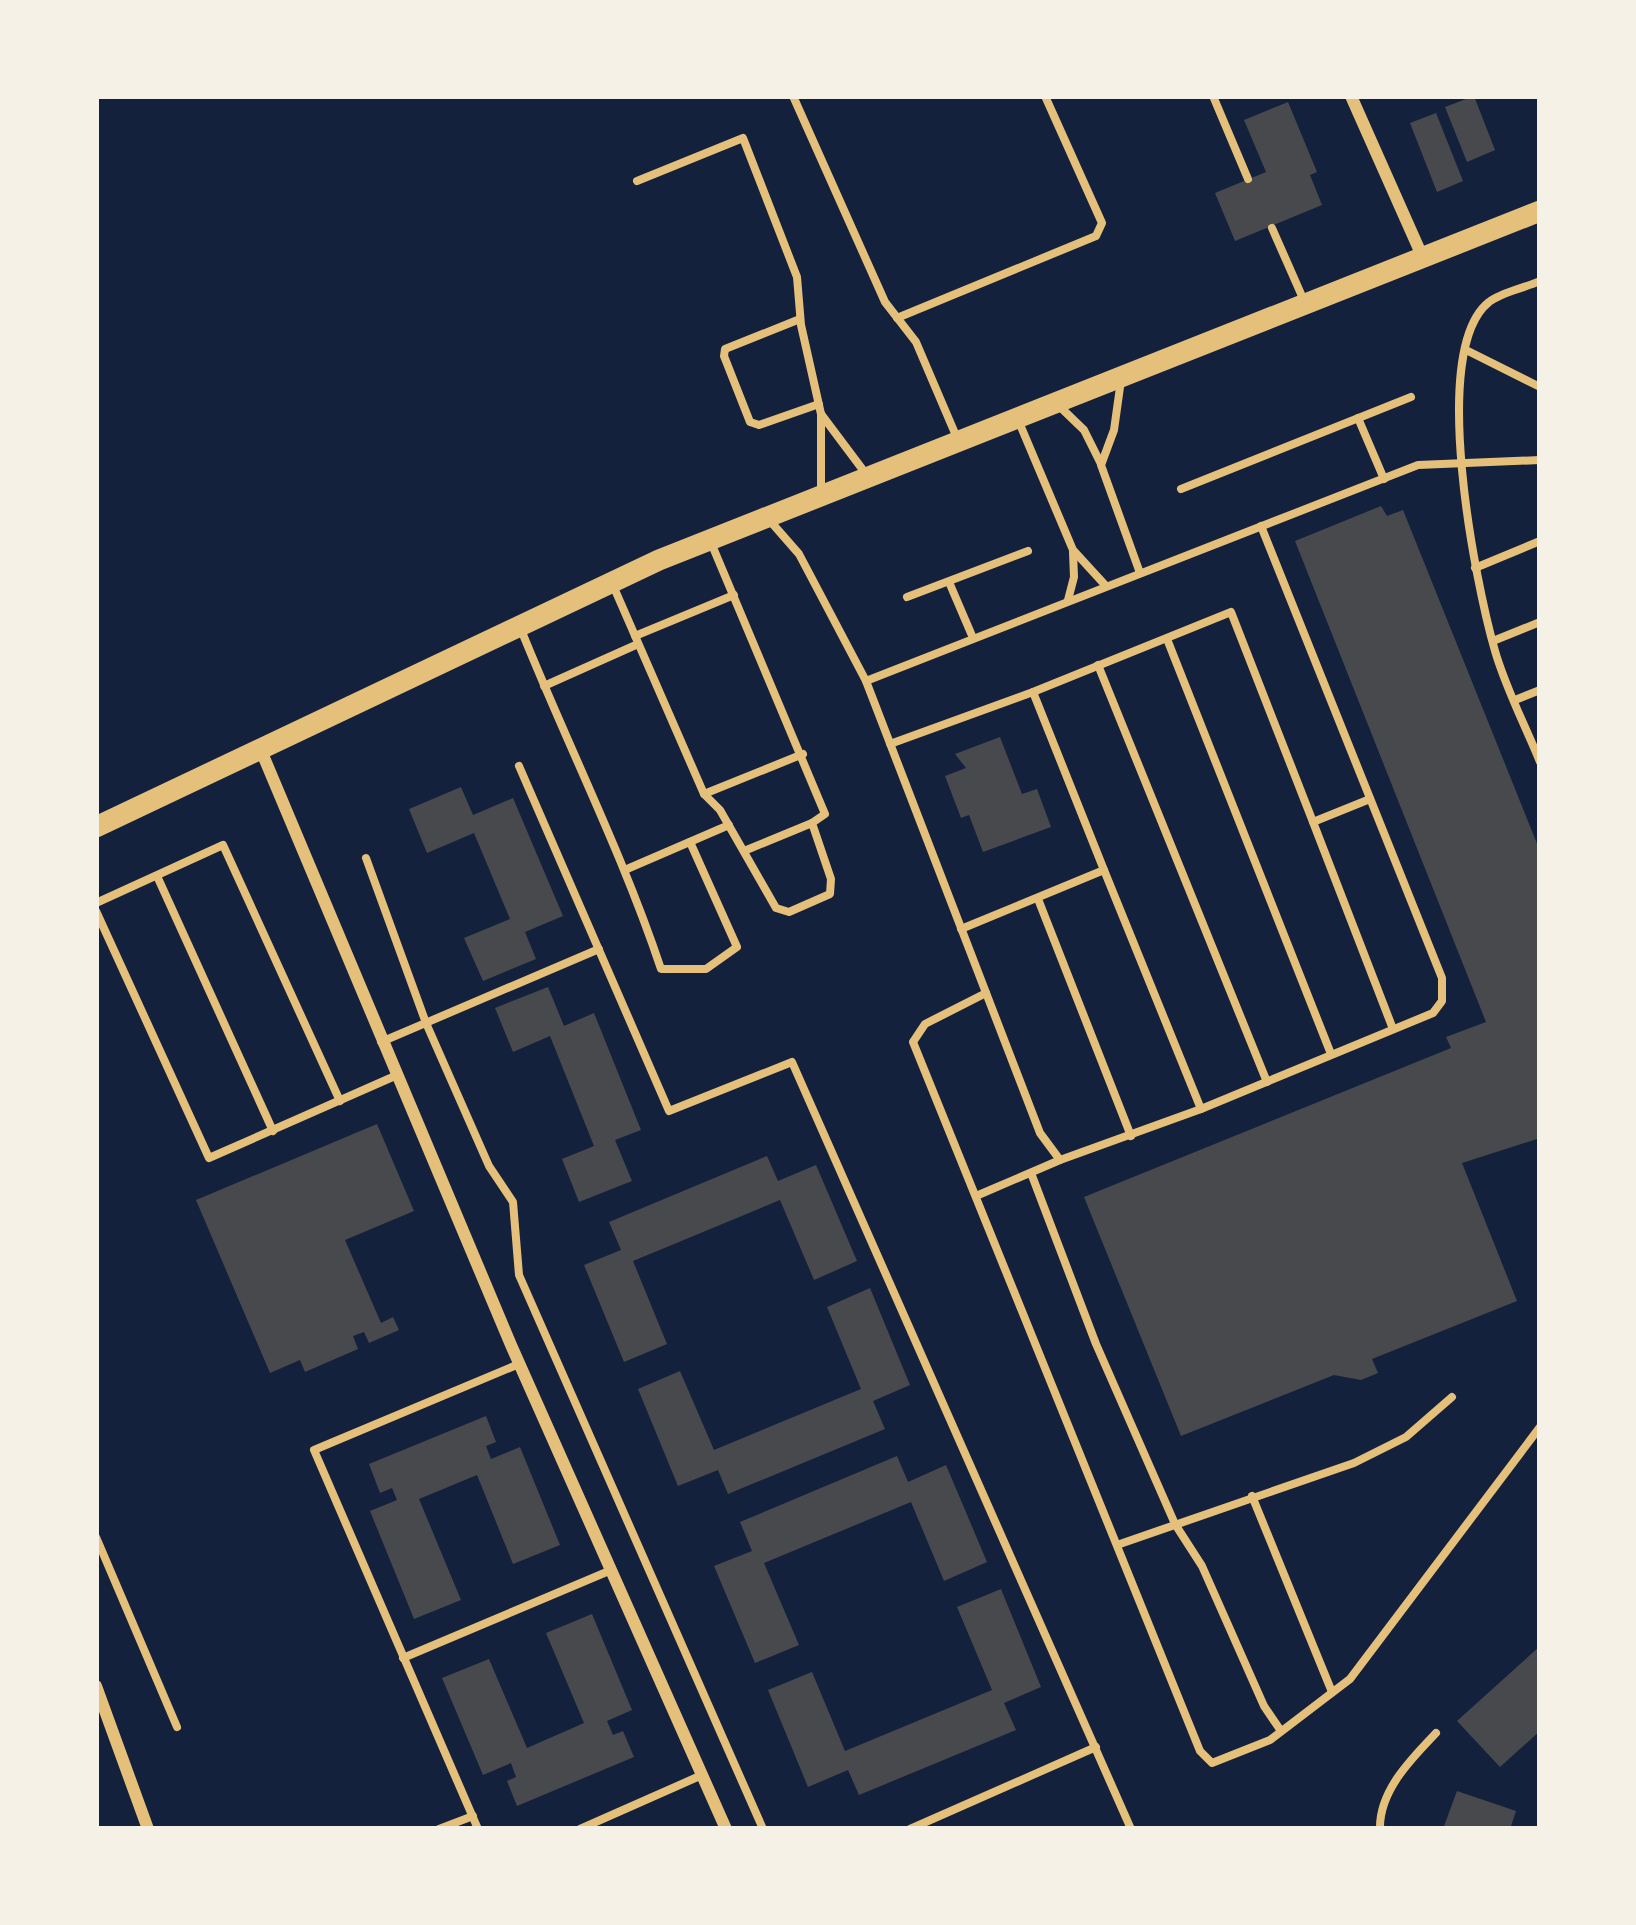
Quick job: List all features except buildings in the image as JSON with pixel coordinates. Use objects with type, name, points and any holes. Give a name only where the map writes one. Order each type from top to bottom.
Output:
[{"type":"main road","points":[[96,827],[710,539],[1540,212]]},
{"type":"street","points":[[1351,96],[1424,259]]},
{"type":"street","points":[[260,748],[519,1364],[726,1829]]},
{"type":"street","points":[[96,1686],[148,1829]]},
{"type":"lane","points":[[793,96],[897,318],[916,342],[958,439]]},
{"type":"lane","points":[[897,318],[1096,236],[1100,217],[1046,96]]},
{"type":"lane","points":[[1213,96],[1248,178]]},
{"type":"lane","points":[[637,181],[743,138],[797,277],[800,319],[820,409],[821,494]]},
{"type":"lane","points":[[1272,228],[1305,304]]},
{"type":"lane","points":[[1540,281],[1488,302],[1471,329],[1460,462],[1474,568],[1492,640],[1540,762]]},
{"type":"lane","points":[[800,319],[725,349],[724,356],[750,422],[759,425],[820,409]]},
{"type":"lane","points":[[1466,350],[1540,387]]},
{"type":"lane","points":[[1101,465],[1114,430],[1121,375]]},
{"type":"lane","points":[[1181,489],[1411,397]]},
{"type":"lane","points":[[1053,401],[1084,430],[1140,573]]},
{"type":"lane","points":[[820,409],[867,476]]},
{"type":"lane","points":[[1016,416],[1073,550],[1106,586]]},
{"type":"lane","points":[[1358,418],[1384,479]]},
{"type":"lane","points":[[866,681],[1418,465],[1540,460]]},
{"type":"lane","points":[[766,516],[799,554],[866,681],[1040,1133],[1060,1160]]},
{"type":"lane","points":[[976,1196],[1433,1013],[1442,1001],[1442,978],[1261,526]]},
{"type":"lane","points":[[710,539],[825,814],[744,851]]},
{"type":"lane","points":[[1474,568],[1540,542]]},
{"type":"lane","points":[[1068,600],[1074,578],[1073,550]]},
{"type":"lane","points":[[908,597],[1028,551]]},
{"type":"lane","points":[[612,582],[704,794],[729,825],[776,908],[789,912],[830,894],[831,879],[812,823]]},
{"type":"lane","points":[[949,582],[973,638]]},
{"type":"lane","points":[[544,686],[734,595]]},
{"type":"lane","points":[[890,744],[1231,612],[1393,1029]]},
{"type":"lane","points":[[1492,640],[1540,622]]},
{"type":"lane","points":[[520,625],[627,869],[661,969],[706,969],[737,947],[690,842]]},
{"type":"lane","points":[[1167,638],[1331,1054]]},
{"type":"lane","points":[[1098,665],[1267,1082]]},
{"type":"lane","points":[[1514,700],[1540,690]]},
{"type":"lane","points":[[1033,692],[1202,1109]]},
{"type":"lane","points":[[704,794],[803,754]]},
{"type":"lane","points":[[519,766],[669,1111],[792,1062],[1131,1829]]},
{"type":"lane","points":[[1313,822],[1370,800]]},
{"type":"lane","points":[[627,869],[729,825]]},
{"type":"lane","points":[[340,1101],[223,845],[96,907],[209,1158],[340,1101],[395,1076]]},
{"type":"lane","points":[[366,858],[426,1023],[489,1166],[513,1202],[519,1275],[763,1829]]},
{"type":"lane","points":[[962,929],[1104,870]]},
{"type":"lane","points":[[157,876],[273,1130]]},
{"type":"lane","points":[[1038,898],[1131,1136]]},
{"type":"lane","points":[[381,1042],[598,949]]},
{"type":"lane","points":[[986,993],[925,1024],[913,1042],[1200,1750],[1212,1762],[1281,1731],[1350,1678],[1540,1427]]},
{"type":"lane","points":[[1031,1173],[1096,1344],[1175,1524],[1202,1566],[1264,1706],[1281,1731]]},
{"type":"lane","points":[[478,1829],[314,1450],[519,1364]]},
{"type":"lane","points":[[1117,1545],[1371,1454],[1406,1437],[1452,1397]]},
{"type":"lane","points":[[1252,1496],[1332,1692]]},
{"type":"lane","points":[[96,1537],[177,1727]]},
{"type":"lane","points":[[403,1658],[609,1571]]},
{"type":"lane","points":[[1380,1829],[1380,1814],[1404,1765],[1436,1733]]},
{"type":"lane","points":[[910,1829],[1096,1747]]},
{"type":"lane","points":[[580,1829],[702,1775]]},
{"type":"lane","points":[[440,1829],[472,1816]]}]
